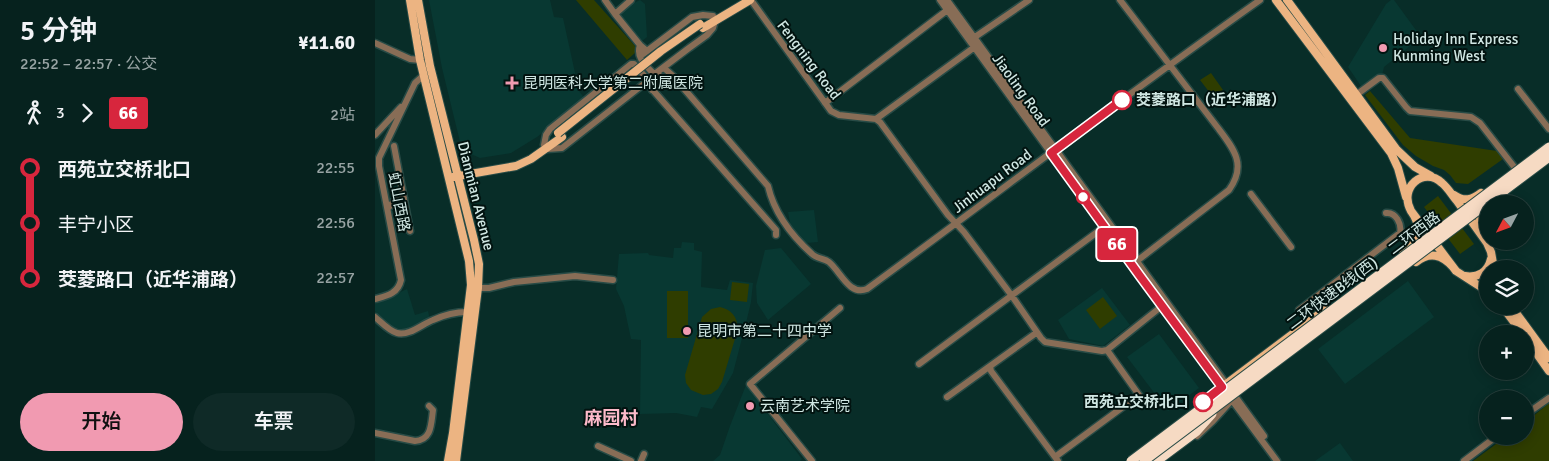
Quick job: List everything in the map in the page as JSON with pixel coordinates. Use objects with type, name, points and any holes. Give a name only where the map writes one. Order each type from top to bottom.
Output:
[{"type":"highway","name":"二环快速B线(西)","points":[[1131,461],[1549,148]]},
{"type":"highway","points":[[1144,461],[1549,156]]},
{"type":"highway","points":[[1157,461],[1197,430],[1212,414]]},
{"type":"main road","name":"Dianmian Avenue","points":[[410,0],[420,60],[453,174],[475,240],[479,264],[478,288],[457,461]]},
{"type":"main road","name":"Dianmian Avenue","points":[[418,0],[453,174],[469,261],[471,285],[448,461]]},
{"type":"main road","points":[[714,19],[741,0]]},
{"type":"main road","points":[[453,174],[516,166],[531,160],[560,135],[701,26],[751,0]]},
{"type":"main road","points":[[1151,461],[1212,414],[1229,392],[1411,246],[1415,239],[1418,227],[1416,219],[1407,201],[1401,176],[1391,152],[1276,0]]},
{"type":"main road","points":[[1287,0],[1356,96],[1405,158],[1419,170],[1438,179],[1457,197],[1467,200],[1477,196],[1549,142]]},
{"type":"main road","name":"二环西路","points":[[1229,392],[1549,148]]},
{"type":"main road","name":"二环西路","points":[[1243,381],[1549,156]]},
{"type":"main road","points":[[1505,195],[1549,162]]},
{"type":"main road","points":[[1407,201],[1409,189],[1417,180],[1429,177],[1438,179]]},
{"type":"main road","points":[[1493,184],[1491,190],[1493,195]]},
{"type":"main road","points":[[1445,186],[1479,232]]},
{"type":"main road","points":[[1411,211],[1453,267]]},
{"type":"main road","points":[[1460,274],[1469,277],[1481,274],[1489,265],[1491,252]]},
{"type":"main road","points":[[1491,252],[1492,260]]},
{"type":"main road","points":[[1125,461],[1203,402],[1229,392],[1417,260],[1435,255],[1442,257],[1460,274],[1479,286]]},
{"type":"main road","points":[[1382,268],[1387,266],[1392,269],[1394,274],[1391,280]]},
{"type":"main road","points":[[1518,315],[1549,358]]},
{"type":"main road","points":[[1534,350],[1549,371]]},
{"type":"street","points":[[605,0],[640,44],[639,53],[643,54]]},
{"type":"street","points":[[615,14],[631,0]]},
{"type":"street","name":"Fengning Road","points":[[751,0],[831,111],[839,115],[876,119]]},
{"type":"street","name":"Jiaoling Road","points":[[940,0],[949,8],[1229,392],[1275,459]]},
{"type":"street","name":"Jiaoling Road","points":[[947,0],[949,8]]},
{"type":"street","points":[[971,39],[1029,0]]},
{"type":"street","points":[[1120,0],[1233,149],[1238,165],[1237,176],[1229,190],[1134,263]]},
{"type":"street","name":"Jinhuapu Road","points":[[664,68],[685,89],[768,186],[771,199],[780,216],[795,236],[813,255],[829,263],[849,286],[858,291],[867,289],[1169,64],[1260,0]]},
{"type":"street","points":[[825,103],[949,8]]},
{"type":"street","points":[[652,90],[663,80],[657,73],[653,73],[640,59],[643,54],[692,17],[703,15],[714,19],[713,28],[707,34],[657,73]]},
{"type":"street","points":[[375,43],[410,59],[420,60]]},
{"type":"street","points":[[976,45],[876,119],[947,215],[964,232],[1012,296],[1036,333],[1045,342],[1102,351],[1107,350],[1162,306]]},
{"type":"street","points":[[647,79],[645,83],[562,148],[545,147],[550,129],[631,64],[634,64],[647,79],[652,90],[776,230],[776,235]]},
{"type":"street","name":"虹山西路","points":[[375,299],[397,290],[401,280],[379,158],[415,83],[424,75]]},
{"type":"street","points":[[1356,96],[1379,78],[1383,78],[1410,111],[1471,117],[1480,122],[1515,168]]},
{"type":"street","points":[[1518,89],[1549,129]]},
{"type":"street","points":[[375,135],[404,104]]},
{"type":"street","points":[[394,146],[410,231]]},
{"type":"street","name":"Jiaoling Road","points":[[1053,152],[1104,227],[1134,263],[1162,306],[1282,461]]},
{"type":"street","points":[[1251,194],[1291,247]]},
{"type":"street","points":[[388,208],[395,200],[404,198]]},
{"type":"street","points":[[1299,310],[1397,236],[1401,226],[1396,212],[1386,213]]},
{"type":"street","points":[[919,364],[1104,227]]},
{"type":"street","points":[[478,288],[489,288],[513,282],[575,276],[613,280]]},
{"type":"street","points":[[812,461],[750,384],[840,308]]},
{"type":"street","points":[[375,317],[392,330],[398,333],[405,333],[452,313],[467,312]]},
{"type":"street","points":[[947,397],[1036,333]]},
{"type":"street","points":[[990,366],[991,371],[1056,459],[1139,395],[1107,350]]},
{"type":"street","points":[[1164,461],[1203,431],[1229,392]]},
{"type":"street","points":[[1534,409],[1549,398]]},
{"type":"street","points":[[375,433],[415,441],[421,440],[426,437],[430,430],[433,410],[429,406]]},
{"type":"street","points":[[1464,461],[1485,445]]},
{"type":"street","points":[[598,446],[631,461]]},
{"type":"street","points":[[641,461],[644,454]]},
{"type":"street","points":[[1267,461],[1275,459]]},
{"type":"shaded area","name":"昆明医科大学第二附属医院","points":[[429,0],[550,0],[554,17],[563,18],[579,91],[585,99],[537,137],[511,153],[480,158],[462,150],[442,68]]},
{"type":"shaded area","points":[[640,0],[645,4],[647,37],[642,41],[617,13]]},
{"type":"shaded area","name":"Holiday Inn Express Kunming West","points":[[1394,0],[1421,37],[1384,67],[1381,79],[1365,92],[1348,67],[1386,4]]},
{"type":"shaded area","points":[[814,210],[818,242],[806,243],[791,228],[788,212]]},
{"type":"shaded area","name":"昆明市第二十四中学","points":[[682,242],[694,243],[694,250],[702,252],[701,287],[727,290],[730,280],[753,283],[746,323],[733,373],[712,409],[701,407],[697,417],[676,413],[640,414],[641,340],[631,339],[624,306],[616,289],[619,254],[648,253],[649,255],[673,258],[674,248],[681,248]]},
{"type":"shaded area","points":[[781,248],[811,284],[768,320],[757,303],[756,286],[765,250]]},
{"type":"shaded area","points":[[1408,281],[1434,317],[1345,384],[1318,349]]},
{"type":"shaded area","points":[[1102,288],[1130,325],[1103,346],[1069,339],[1058,320]]},
{"type":"shaded area","points":[[407,289],[415,315],[428,311],[430,320],[411,330],[402,330],[390,326],[377,314],[375,304]]},
{"type":"shaded area","points":[[1159,334],[1199,388],[1168,411],[1127,357]]},
{"type":"shaded area","name":"云南艺术学院","points":[[746,385],[802,459],[800,461],[713,461],[720,455]]},
{"type":"shaded area","points":[[1340,443],[1353,461],[1315,461]]},
{"type":"green space","points":[[576,0],[594,0],[635,46],[636,52],[627,60]]},
{"type":"green space","points":[[1211,73],[1223,90],[1213,97],[1200,80]]},
{"type":"green space","points":[[1370,91],[1410,138],[1497,151],[1503,159],[1468,184],[1456,183],[1444,170],[1416,156],[1403,145],[1365,95]]},
{"type":"green space","points":[[1438,196],[1474,244],[1460,254],[1424,207]]},
{"type":"green space","points":[[732,282],[749,284],[747,302],[730,300]]},
{"type":"green space","points":[[667,291],[688,291],[688,338],[667,338]]},
{"type":"green space","points":[[1103,297],[1117,316],[1100,329],[1086,310]]},
{"type":"green space","points":[[720,307],[732,313],[736,319],[737,332],[722,382],[718,389],[711,394],[703,395],[691,390],[686,383],[685,375],[702,317],[711,309]]},
{"type":"green space","points":[[1549,403],[1549,461],[1473,461],[1495,445],[1534,445],[1534,416]]},
{"type":"bus line","name":"66","points":[[1122,100],[1051,153],[1222,387],[1203,402]]},
{"type":"place","name":"Holiday Inn Express Kunming West","points":[[1383,48]]},
{"type":"place","name":"昆明医科大学第二附属医院","points":[[512,83]]},
{"type":"place","name":"茭菱路口（近华浦路）","points":[[1122,100]]},
{"type":"place","name":"昆明市第二十四中学","points":[[687,331]]},
{"type":"place","name":"西苑立交桥北口","points":[[1203,402]]},
{"type":"place","name":"云南艺术学院","points":[[750,406]]},
{"type":"district","name":"麻园村","points":[[611,418]]}]
